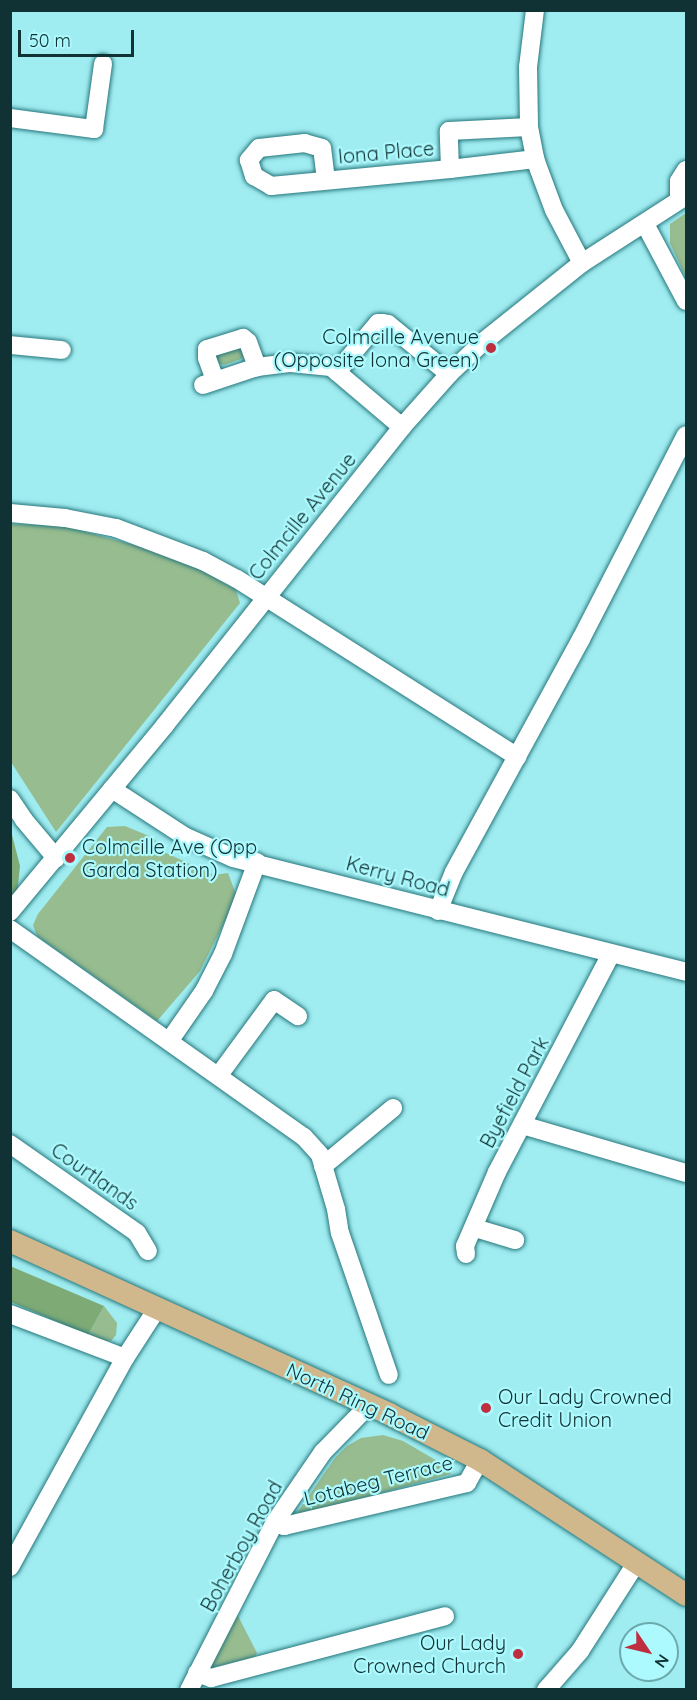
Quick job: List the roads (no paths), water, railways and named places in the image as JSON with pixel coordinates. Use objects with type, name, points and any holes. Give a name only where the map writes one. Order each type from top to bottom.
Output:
[{"type":"main road","name":"North Ring Road","points":[[10,1241],[158,1307],[480,1460],[687,1594]]},
{"type":"street","points":[[535,10],[528,67],[529,127],[535,159],[554,210],[582,263]]},
{"type":"street","points":[[10,118],[94,129],[103,64]]},
{"type":"street","name":"Iona Place","points":[[450,169],[449,131],[529,127]]},
{"type":"street","name":"Iona Place","points":[[326,180],[535,159]]},
{"type":"street","name":"Colmcille Avenue","points":[[10,912],[112,789],[402,427],[450,374],[483,342],[582,263],[683,198],[679,181],[687,170]]},
{"type":"street","points":[[645,224],[687,301]]},
{"type":"street","points":[[337,372],[378,323],[382,323],[450,374]]},
{"type":"street","points":[[257,367],[248,342],[243,338],[207,349],[209,382],[257,367],[291,363],[331,367],[402,427]]},
{"type":"street","points":[[10,345],[62,350]]},
{"type":"street","points":[[438,911],[454,873],[686,442]]},
{"type":"street","points":[[10,513],[64,518],[116,528],[203,561],[266,597],[517,757]]},
{"type":"street","name":"Kerry Road","points":[[112,789],[194,841],[233,858],[257,862],[438,911],[687,972]]},
{"type":"street","points":[[10,799],[24,820],[56,858]]},
{"type":"street","points":[[170,1040],[204,991],[223,954],[257,862]]},
{"type":"street","points":[[10,929],[304,1137],[320,1155],[336,1209],[340,1233],[389,1375]]},
{"type":"street","name":"Byefield Park","points":[[466,1254],[465,1246],[475,1228],[497,1172],[611,954]]},
{"type":"street","points":[[219,1076],[274,1000],[298,1016]]},
{"type":"street","points":[[323,1166],[393,1108]]},
{"type":"street","points":[[522,1125],[687,1173]]},
{"type":"street","name":"Courtlands","points":[[10,1144],[137,1233],[148,1251]]},
{"type":"street","points":[[475,1228],[515,1240]]},
{"type":"street","points":[[10,1567],[125,1358],[158,1307]]},
{"type":"street","points":[[10,1314],[125,1358]]},
{"type":"street","name":"Boherboy Road","points":[[193,1681],[275,1522],[323,1452],[368,1406]]},
{"type":"street","name":"Lotabeg Terrace","points":[[275,1522],[284,1526],[467,1483],[480,1460]]},
{"type":"street","points":[[546,1689],[580,1651],[637,1562]]},
{"type":"street","points":[[193,1681],[446,1617]]},
{"type":"place","name":"Colmcille Avenue (Opposite Iona Green)","points":[[491,348]]},
{"type":"place","name":"Colmcille Ave (Opp Garda Station)","points":[[70,858]]},
{"type":"place","name":"Our Lady Crowned Credit Union","points":[[486,1408]]},
{"type":"place","name":"Our Lady Crowned Church","points":[[518,1654]]}]
